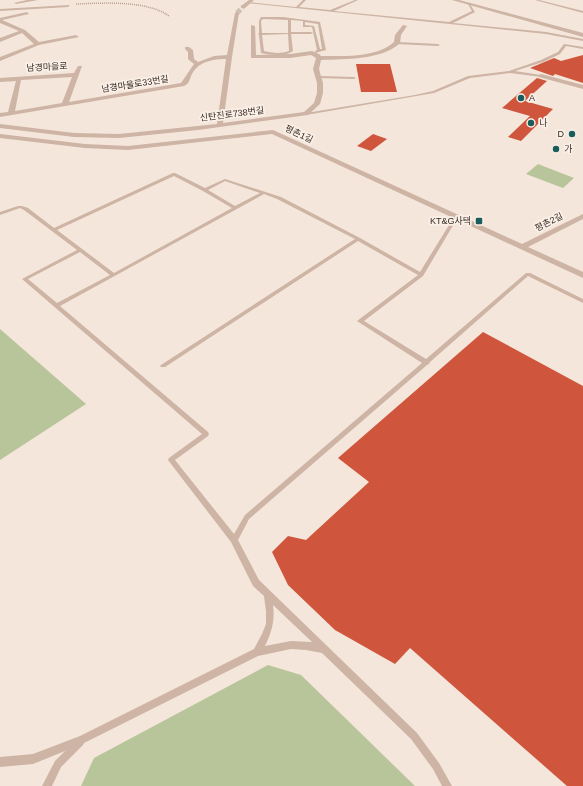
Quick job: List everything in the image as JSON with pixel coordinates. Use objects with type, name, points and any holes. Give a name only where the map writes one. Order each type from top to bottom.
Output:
[{"type":"street","points":[[0,4],[36,0]]},
{"type":"street","points":[[454,0],[582,36]]},
{"type":"street","points":[[243,7],[250,2]]},
{"type":"street","points":[[0,10],[68,6]]},
{"type":"street","points":[[0,20],[27,13],[38,8]]},
{"type":"street","points":[[220,125],[229,57],[237,13]]},
{"type":"street","points":[[0,20],[20,30],[38,44]]},
{"type":"street","points":[[0,26],[6,23]]},
{"type":"street","points":[[253,26],[253,57],[290,56],[300,54],[358,57],[390,49],[397,43],[398,35],[404,26]]},
{"type":"street","points":[[0,35],[20,30]]},
{"type":"street","points":[[0,40],[20,30]]},
{"type":"street","points":[[0,59],[38,44],[76,37]]},
{"type":"street","points":[[187,48],[191,51],[191,59],[196,64],[216,57],[229,57]]},
{"type":"street","points":[[306,114],[317,104],[320,94],[320,83],[316,69],[318,54]]},
{"type":"street","name":"남경마을로33번길","points":[[65,104],[182,85],[185,84],[188,74],[196,64]]},
{"type":"street","name":"남경마을로","points":[[65,104],[80,67]]},
{"type":"street","name":"남경마을로","points":[[0,80],[76,75]]},
{"type":"street","points":[[540,76],[583,88]]},
{"type":"street","name":"남경마을로","points":[[11,113],[19,78]]},
{"type":"street","points":[[0,115],[65,104]]},
{"type":"street","name":"신탄진로738번길","points":[[0,126],[74,135],[133,135],[306,114]]},
{"type":"street","points":[[238,123],[273,132]]},
{"type":"street","name":"평촌1길","points":[[0,136],[85,146],[128,148],[273,132],[456,217],[523,246],[583,275]]},
{"type":"street","name":"평촌2길","points":[[523,246],[583,216]]},
{"type":"lane","points":[[296,8],[305,0]]},
{"type":"lane","points":[[329,12],[357,0]]},
{"type":"lane","points":[[536,0],[583,12]]},
{"type":"lane","points":[[250,2],[329,12],[582,36]]},
{"type":"lane","points":[[443,23],[454,21],[474,11],[469,4]]},
{"type":"lane","points":[[289,20],[290,52],[267,54],[261,51],[260,21],[262,18],[297,20],[319,23],[324,50],[318,54],[310,27],[298,28],[297,20]]},
{"type":"lane","points":[[304,21],[304,26],[313,26],[313,33]]},
{"type":"lane","points":[[260,34],[313,33]]},
{"type":"lane","points":[[397,43],[438,45]]},
{"type":"lane","points":[[306,114],[434,92],[469,77],[510,72],[542,61],[559,52],[565,45],[583,48]]},
{"type":"lane","points":[[510,72],[540,76]]},
{"type":"lane","points":[[319,77],[354,78]]},
{"type":"lane","points":[[53,230],[174,174],[235,208]]},
{"type":"lane","points":[[205,190],[225,180],[279,198],[358,239],[421,275]]},
{"type":"lane","points":[[56,306],[263,193]]},
{"type":"lane","points":[[0,214],[20,207],[26,209],[114,275]]},
{"type":"lane","points":[[427,363],[360,321],[421,275],[456,217]]},
{"type":"lane","points":[[163,366],[358,239]]},
{"type":"lane","points":[[81,250],[25,279],[206,434],[171,460],[234,540],[256,583],[326,649],[414,736],[436,766],[447,786]]},
{"type":"lane","points":[[234,540],[247,517],[427,363],[528,274],[583,301]]},
{"type":"lane","points":[[258,652],[269,631],[271,612],[266,593]]},
{"type":"lane","points":[[0,762],[33,759],[83,739],[258,652],[285,644],[307,644],[326,649]]},
{"type":"lane","points":[[47,786],[58,764],[83,739]]},
{"type":"path","points":[[68,6],[95,3],[134,5],[156,8],[170,16]]},
{"type":"green space","points":[[538,164],[574,178],[563,188],[526,174]]},
{"type":"green space","points":[[0,329],[86,404],[0,460]]},
{"type":"green space","points":[[268,665],[301,675],[415,786],[81,786],[94,758]]},
{"type":"building","points":[[583,55],[583,83],[555,74],[553,76],[530,68],[554,58],[561,61]]},
{"type":"building","points":[[356,64],[390,64],[397,92],[361,92]]},
{"type":"building","points":[[537,78],[547,81],[525,101],[553,109],[521,141],[508,137],[530,116],[502,108]]},
{"type":"building","points":[[373,134],[387,139],[371,151],[357,146]]},
{"type":"building","points":[[483,332],[583,386],[583,786],[567,786],[410,648],[395,664],[335,630],[288,585],[272,552],[288,536],[306,540],[369,482],[338,458]]},
{"type":"tunnel","points":[[237,13],[243,7]]},
{"type":"place","name":"A","points":[[521,98]]},
{"type":"place","name":"나","points":[[531,123]]},
{"type":"place","name":"D","points":[[572,134]]},
{"type":"place","name":"가","points":[[556,149]]},
{"type":"place","name":"KT&G사택","points":[[479,221]]}]
